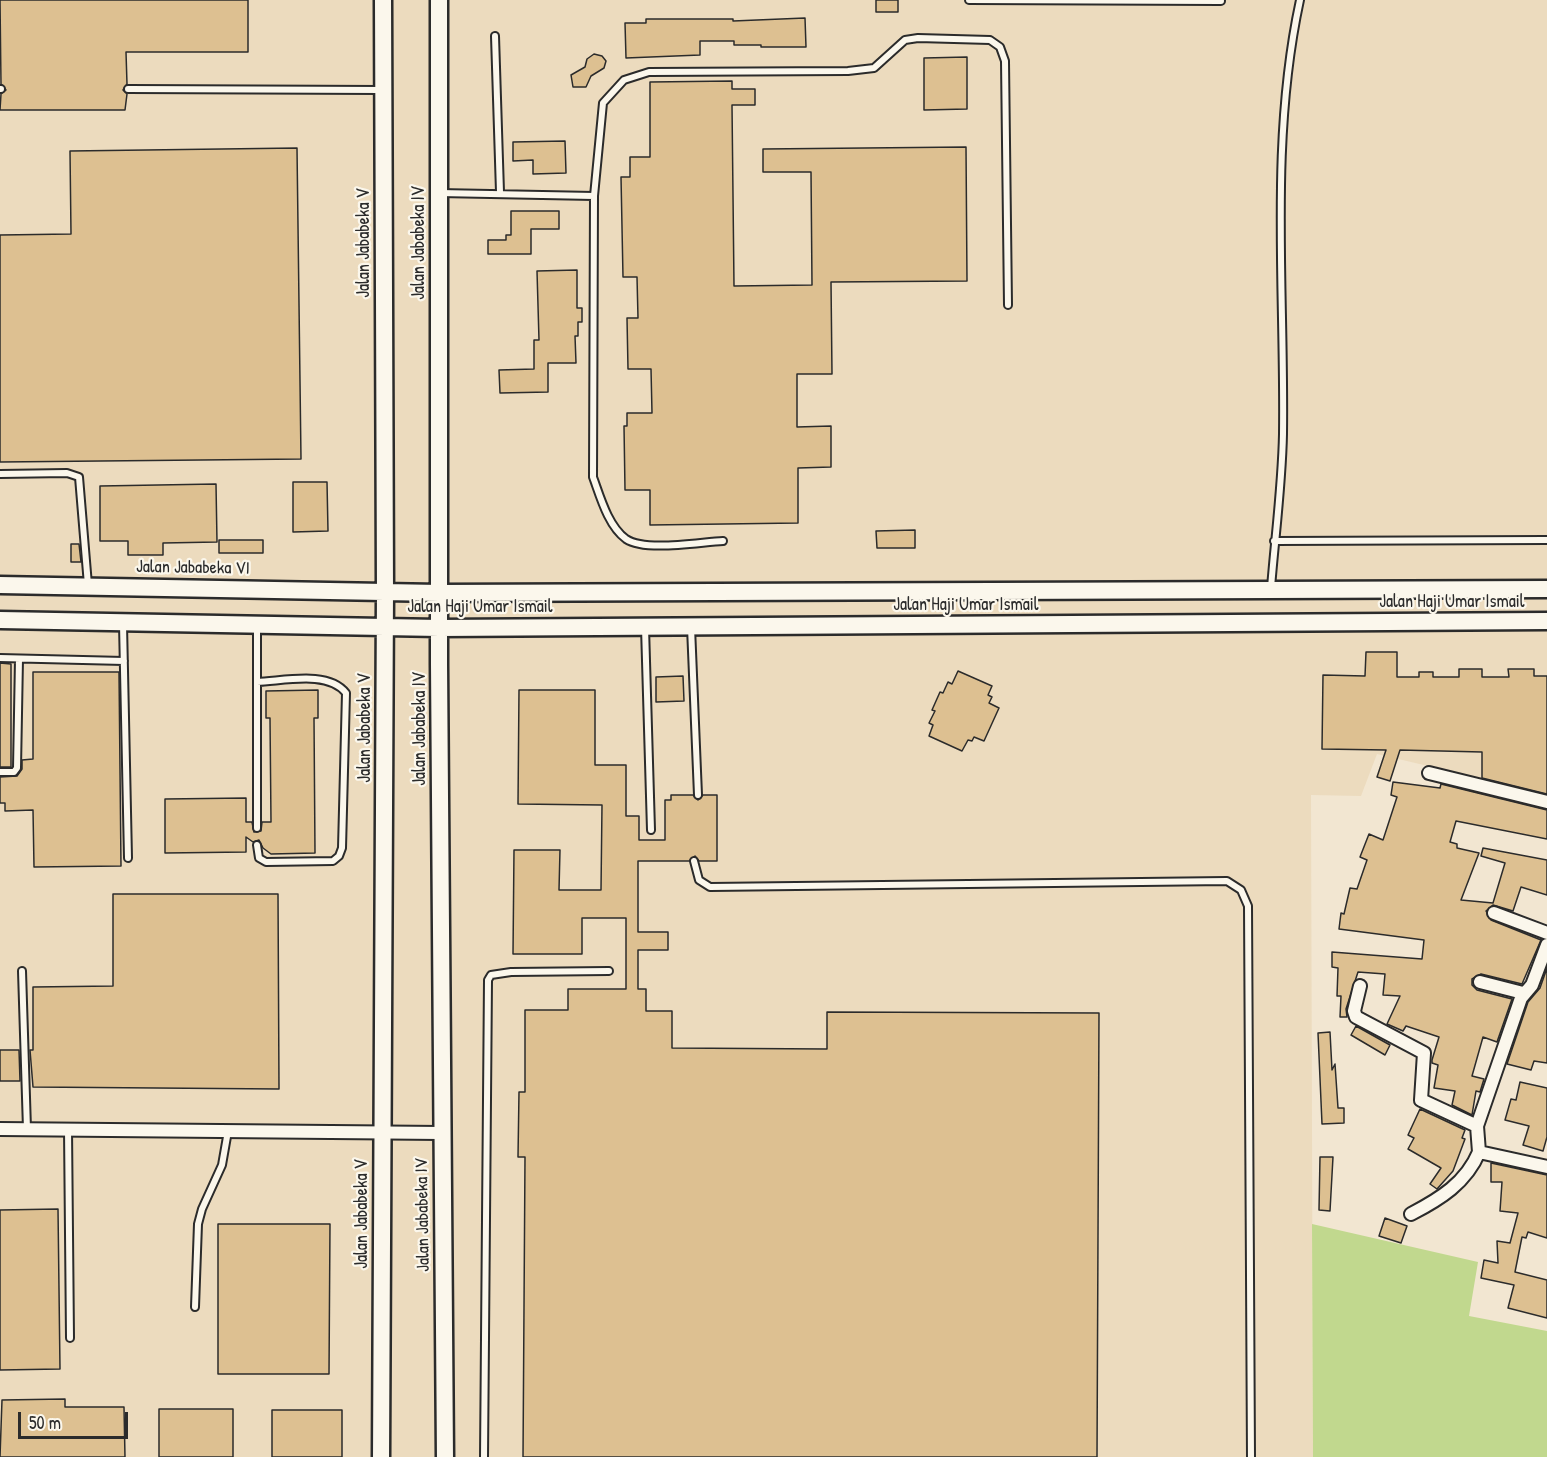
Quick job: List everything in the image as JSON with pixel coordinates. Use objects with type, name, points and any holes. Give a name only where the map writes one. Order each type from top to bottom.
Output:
[{"type":"street","name":"Jalan Jababeka V","points":[[381,1457],[385,625],[383,0]]},
{"type":"street","name":"Jalan Jababeka IV","points":[[439,0],[441,1133],[445,1457]]},
{"type":"street","name":"Jalan Jababeka VI","points":[[0,585],[385,591]]},
{"type":"street","name":"Jalan Haji Umar Ismail","points":[[385,591],[439,593],[1547,589]]},
{"type":"street","points":[[0,620],[385,625]]},
{"type":"street","name":"Jalan Haji Umar Ismail","points":[[385,625],[439,628],[1547,621]]},
{"type":"street","points":[[1429,773],[1547,802]]},
{"type":"street","points":[[1494,913],[1547,933]]},
{"type":"street","points":[[1411,1214],[1437,1200],[1467,1175],[1479,1152],[1477,1126],[1523,993],[1532,985],[1547,945]]},
{"type":"street","points":[[1480,982],[1523,993]]},
{"type":"street","points":[[1360,986],[1354,1011],[1356,1017],[1424,1053],[1421,1100],[1477,1126]]},
{"type":"street","points":[[0,1129],[441,1133]]},
{"type":"street","points":[[1479,1152],[1547,1167]]},
{"type":"lane","points":[[969,0],[1221,1]]},
{"type":"lane","points":[[1270,590],[1282,435],[1280,220],[1283,114],[1287,62],[1299,0]]},
{"type":"lane","points":[[495,36],[500,192]]},
{"type":"lane","points":[[723,541],[650,545],[626,539],[605,512],[593,477],[594,196],[603,104],[624,80],[649,72],[849,71],[874,68],[905,40],[918,38],[990,40],[1000,47],[1005,61],[1008,305]]},
{"type":"lane","points":[[128,89],[383,90]]},
{"type":"lane","points":[[439,193],[500,192],[594,196]]},
{"type":"lane","points":[[0,474],[67,473],[79,477],[88,585]]},
{"type":"lane","points":[[1274,541],[1547,540]]},
{"type":"lane","points":[[123,622],[128,858]]},
{"type":"lane","points":[[257,623],[257,828]]},
{"type":"lane","points":[[692,626],[698,795]]},
{"type":"lane","points":[[645,627],[651,830]]},
{"type":"lane","points":[[0,658],[124,661]]},
{"type":"lane","points":[[0,772],[14,772],[17,768],[19,659]]},
{"type":"lane","points":[[257,682],[325,679],[339,684],[346,693],[342,848],[339,856],[333,861],[266,862],[259,858],[257,844]]},
{"type":"lane","points":[[694,861],[699,880],[710,886],[1227,881],[1241,890],[1248,906],[1251,1457]]},
{"type":"lane","points":[[22,971],[27,1129]]},
{"type":"lane","points":[[484,1457],[488,980],[491,975],[511,972],[609,971]]},
{"type":"lane","points":[[68,1129],[70,1338]]},
{"type":"lane","points":[[195,1307],[198,1224],[202,1209],[222,1165],[228,1131]]},
{"type":"shaded area","points":[[0,0],[1547,0],[1547,794],[1377,754],[1361,796],[1311,795],[1313,1457],[0,1457]]},
{"type":"green space","points":[[1312,1224],[1478,1262],[1469,1316],[1547,1331],[1547,1457],[1313,1457]]},
{"type":"building","points":[[0,0],[248,0],[248,52],[126,52],[127,84],[123,90],[127,94],[125,110],[0,110],[1,94],[6,90],[1,84]]},
{"type":"building","points":[[876,0],[898,0],[898,12],[876,12]]},
{"type":"building","points":[[805,18],[806,47],[761,47],[761,45],[734,45],[734,41],[700,41],[700,55],[626,58],[625,23],[646,23],[646,19],[733,19],[733,21]]},
{"type":"building","points":[[594,54],[602,56],[606,61],[604,68],[591,76],[586,87],[573,87],[571,75],[585,67],[587,59]]},
{"type":"building","points":[[967,57],[967,109],[924,110],[924,58]]},
{"type":"building","points":[[732,81],[732,89],[755,89],[755,105],[732,105],[734,286],[812,285],[811,172],[763,172],[763,149],[966,147],[967,281],[831,282],[832,374],[797,374],[797,427],[831,426],[831,467],[798,468],[798,523],[650,525],[650,490],[625,490],[624,426],[627,426],[627,413],[652,413],[651,369],[628,369],[627,318],[638,318],[637,277],[623,277],[621,177],[630,177],[630,157],[650,157],[650,82]]},
{"type":"building","points":[[565,141],[566,173],[533,174],[533,160],[513,161],[513,142]]},
{"type":"building","points":[[297,148],[301,459],[0,462],[0,235],[71,234],[70,151]]},
{"type":"building","points":[[511,211],[559,211],[559,229],[531,229],[531,254],[488,254],[488,240],[506,240],[506,235],[511,235]]},
{"type":"building","points":[[577,270],[577,308],[582,308],[582,322],[578,322],[578,336],[575,336],[576,363],[548,363],[548,392],[500,393],[499,370],[534,369],[534,340],[539,340],[537,271]]},
{"type":"building","points":[[293,482],[327,482],[328,531],[293,532]]},
{"type":"building","points":[[216,484],[217,542],[163,543],[163,555],[128,555],[128,541],[100,541],[100,486]]},
{"type":"building","points":[[915,530],[915,548],[877,548],[876,531]]},
{"type":"building","points":[[219,540],[263,540],[263,553],[219,553]]},
{"type":"building","points":[[71,544],[79,544],[81,562],[71,562]]},
{"type":"building","points":[[1366,652],[1397,652],[1397,677],[1419,677],[1419,672],[1433,672],[1433,677],[1459,677],[1459,669],[1482,669],[1482,677],[1509,677],[1508,669],[1534,669],[1534,676],[1547,676],[1547,794],[1482,778],[1482,752],[1400,750],[1390,781],[1377,777],[1386,750],[1322,749],[1323,675],[1365,676]]},
{"type":"building","points":[[0,663],[11,664],[11,767],[0,767]]},
{"type":"building","points":[[958,671],[992,686],[988,695],[992,697],[989,703],[999,708],[984,741],[974,737],[972,741],[968,740],[962,751],[929,736],[933,725],[929,723],[935,711],[932,710],[940,692],[943,693],[948,682],[952,684]]},
{"type":"building","points":[[33,672],[119,672],[121,866],[34,867],[33,810],[5,811],[5,803],[0,803],[0,777],[17,776],[22,769],[22,760],[33,759]]},
{"type":"building","points":[[683,676],[684,701],[656,702],[656,677]]},
{"type":"building","points":[[318,690],[318,718],[314,718],[315,853],[271,854],[263,848],[259,840],[253,842],[246,837],[246,852],[165,853],[165,799],[246,798],[246,822],[252,822],[254,832],[261,831],[262,822],[271,822],[270,718],[266,718],[266,691]]},
{"type":"building","points":[[519,690],[595,690],[595,765],[626,765],[626,816],[639,816],[639,840],[665,840],[665,800],[671,800],[671,795],[693,795],[698,800],[703,795],[717,795],[717,861],[699,861],[695,856],[689,861],[638,861],[638,932],[668,932],[668,950],[638,950],[638,989],[646,989],[646,1011],[672,1011],[672,1048],[827,1049],[827,1012],[1099,1013],[1097,1457],[523,1457],[525,1157],[518,1157],[519,1092],[525,1092],[525,1010],[568,1010],[568,989],[626,989],[626,918],[582,918],[582,954],[513,954],[514,850],[560,850],[559,890],[601,890],[602,805],[518,804]]},
{"type":"building","points":[[1393,782],[1440,788],[1441,784],[1547,810],[1547,839],[1456,821],[1450,842],[1457,844],[1457,848],[1479,853],[1461,900],[1493,903],[1505,863],[1481,856],[1483,848],[1547,860],[1547,895],[1521,887],[1513,911],[1493,905],[1486,911],[1491,920],[1541,940],[1522,984],[1481,974],[1472,979],[1472,985],[1477,990],[1512,999],[1497,1042],[1483,1037],[1472,1076],[1484,1079],[1480,1092],[1476,1091],[1472,1115],[1452,1105],[1455,1091],[1434,1088],[1438,1065],[1432,1063],[1432,1060],[1439,1037],[1406,1026],[1403,1031],[1387,1024],[1400,996],[1383,995],[1385,974],[1358,972],[1346,1009],[1347,1017],[1340,1017],[1341,996],[1337,996],[1338,968],[1332,967],[1332,952],[1422,959],[1424,940],[1339,929],[1341,913],[1344,914],[1350,888],[1357,889],[1367,860],[1360,857],[1369,834],[1383,840],[1397,797],[1391,795]]},
{"type":"building","points":[[113,894],[278,894],[279,1089],[33,1087],[30,1050],[33,1050],[33,987],[113,986]]},
{"type":"building","points":[[1547,968],[1547,1063],[1534,1061],[1531,1070],[1507,1064],[1528,1002],[1540,988]]},
{"type":"building","points":[[1356,1026],[1390,1045],[1385,1055],[1351,1035]]},
{"type":"building","points":[[1330,1032],[1332,1070],[1335,1064],[1338,1108],[1344,1108],[1344,1123],[1322,1124],[1318,1033]]},
{"type":"building","points":[[0,1050],[19,1050],[20,1081],[0,1081]]},
{"type":"building","points":[[1520,1082],[1547,1088],[1547,1137],[1543,1151],[1523,1145],[1529,1126],[1505,1120],[1511,1099],[1516,1100]]},
{"type":"building","points":[[1420,1109],[1465,1130],[1462,1138],[1465,1139],[1453,1171],[1437,1189],[1430,1184],[1441,1168],[1408,1149],[1414,1138],[1408,1135]]},
{"type":"building","points":[[1320,1157],[1333,1157],[1330,1211],[1319,1210]]},
{"type":"building","points":[[1491,1163],[1547,1175],[1547,1238],[1528,1232],[1526,1238],[1522,1237],[1515,1272],[1547,1280],[1547,1318],[1508,1308],[1514,1285],[1481,1278],[1484,1260],[1498,1263],[1497,1241],[1510,1243],[1518,1213],[1500,1211],[1502,1182],[1491,1182]]},
{"type":"building","points":[[58,1209],[60,1369],[0,1370],[0,1210]]},
{"type":"building","points":[[1385,1218],[1407,1226],[1401,1243],[1379,1236]]},
{"type":"building","points":[[218,1224],[330,1224],[329,1374],[218,1374]]},
{"type":"building","points":[[65,1399],[65,1407],[124,1407],[125,1457],[0,1457],[2,1400]]},
{"type":"building","points":[[159,1409],[233,1409],[233,1457],[159,1457]]},
{"type":"building","points":[[272,1410],[342,1410],[342,1457],[272,1457]]}]
